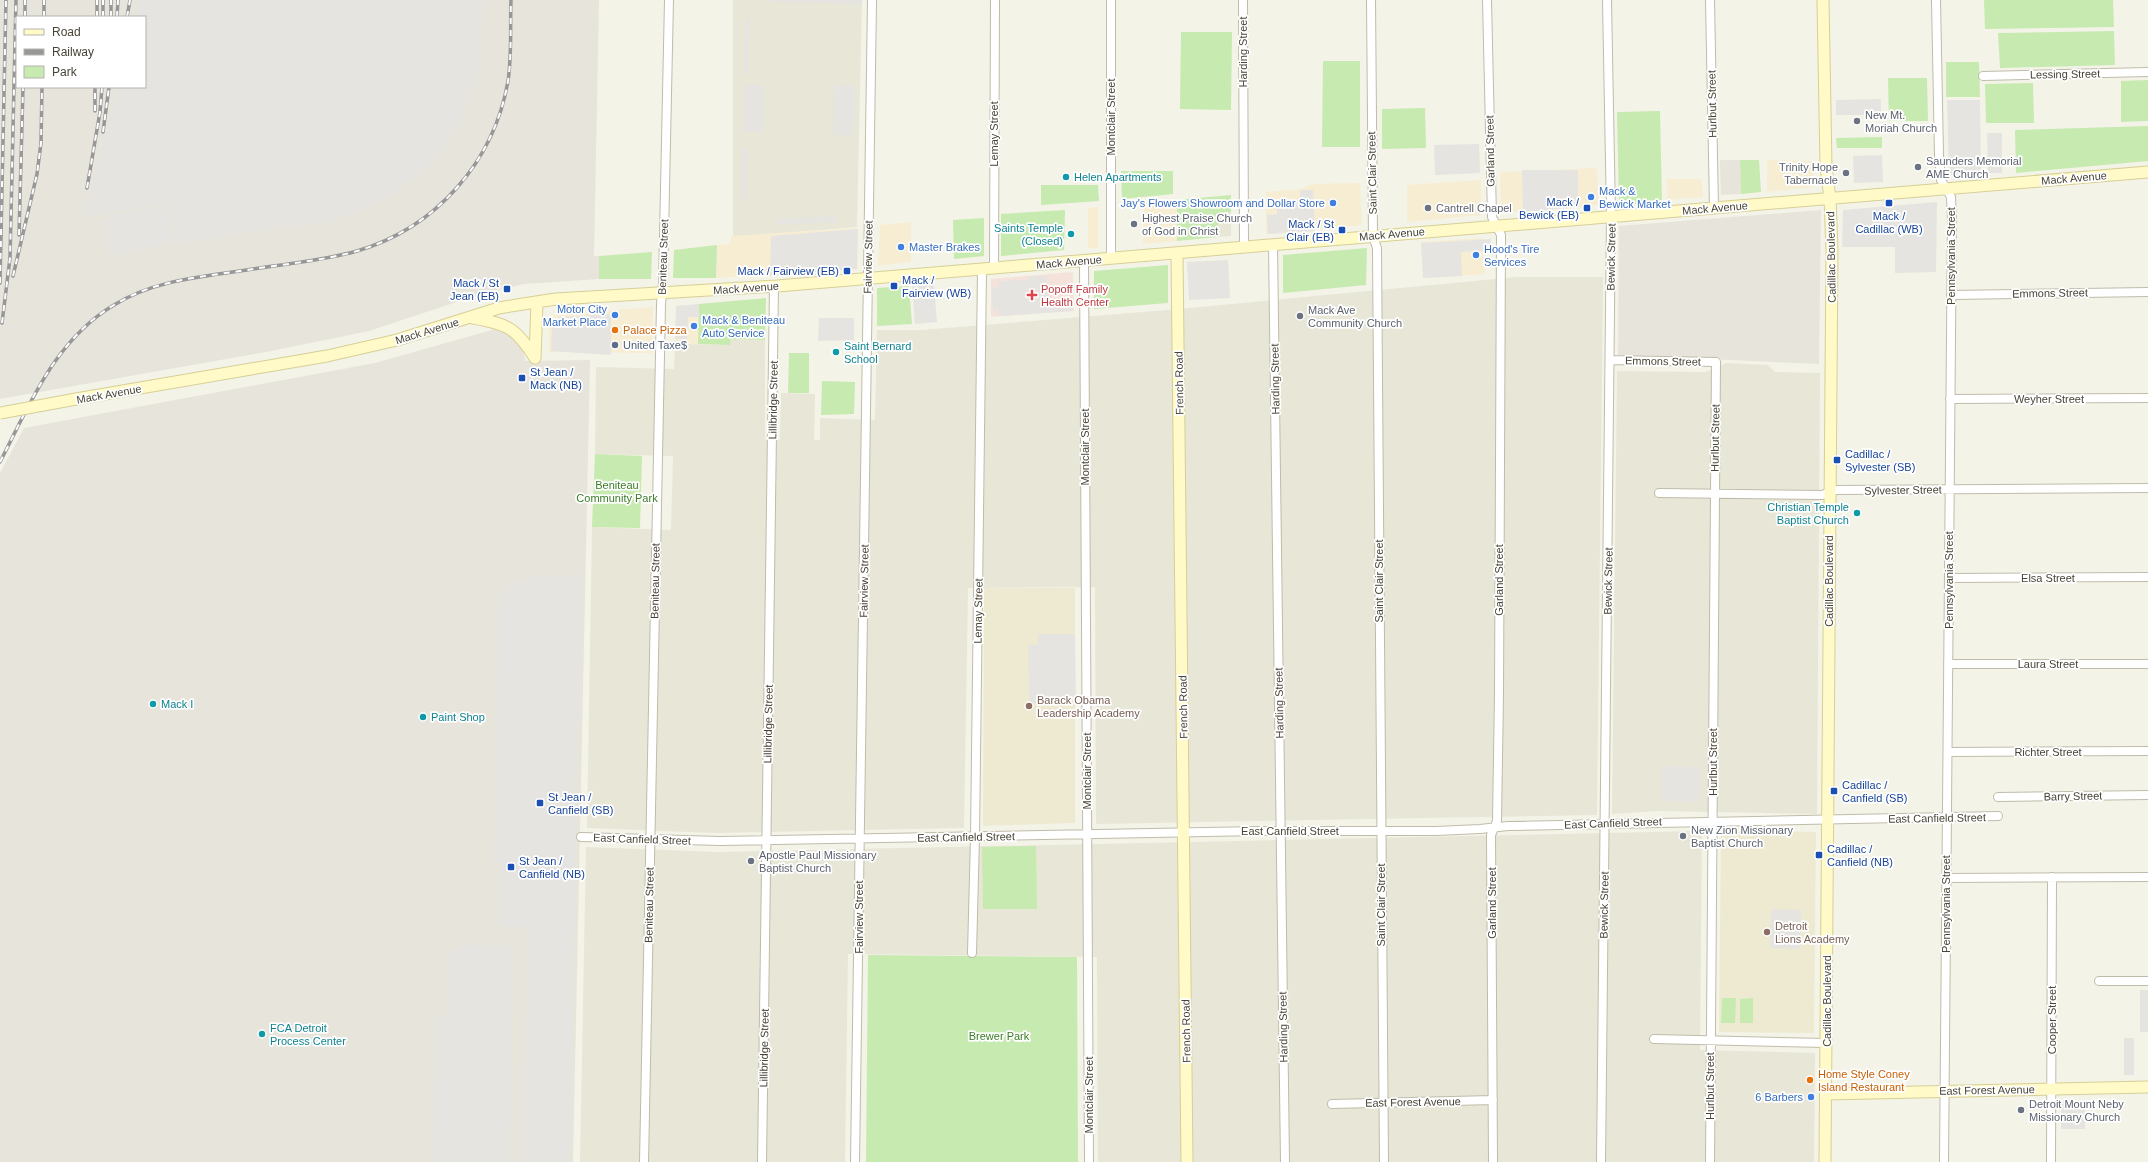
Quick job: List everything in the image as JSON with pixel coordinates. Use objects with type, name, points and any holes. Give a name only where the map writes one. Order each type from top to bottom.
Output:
[{"type":"main road","name":"Cadillac Boulevard","points":[[1823,0],[1826,167],[1830,198],[1832,250],[1825,1162]]},
{"type":"main road","name":"Mack Avenue","points":[[0,413],[327,356],[397,340],[499,308],[537,302],[868,279],[2148,172]]},
{"type":"main road","name":"French Road","points":[[1177,253],[1187,1162]]},
{"type":"main road","points":[[470,317],[505,325],[526,343],[536,358],[537,302]]},
{"type":"main road","name":"East Forest Avenue","points":[[1826,1094],[2148,1087]]},
{"type":"street","name":"Beniteau Street","points":[[644,1162],[655,530],[669,0]]},
{"type":"street","name":"Fairview Street","points":[[855,1162],[872,0]]},
{"type":"street","name":"Lemay Street","points":[[994,268],[995,0]]},
{"type":"street","name":"Montclair Street","points":[[1110,0],[1111,258]]},
{"type":"street","name":"Harding Street","points":[[1243,0],[1244,247]]},
{"type":"street","name":"Saint Clair Street","points":[[1371,0],[1373,236],[1377,248],[1384,1162]]},
{"type":"street","name":"Garland Street","points":[[1487,0],[1492,217],[1501,235],[1499,694],[1495,828],[1492,835],[1493,1162]]},
{"type":"street","name":"Bewick Street","points":[[1601,1162],[1606,823],[1611,216],[1607,0]]},
{"type":"street","name":"Hurlbut Street","points":[[1710,0],[1714,208]]},
{"type":"street","name":"Pennsylvania Street","points":[[1936,0],[1939,155],[1941,180],[1951,197],[1952,218],[1944,1162]]},
{"type":"street","name":"Lessing Street","points":[[1983,76],[2148,72]]},
{"type":"street","name":"Harding Street","points":[[1273,245],[1284,1162]]},
{"type":"street","name":"Montclair Street","points":[[1084,260],[1090,1162]]},
{"type":"street","name":"Lemay Street","points":[[972,953],[975,837],[982,269]]},
{"type":"street","name":"Lillibridge Street","points":[[762,1162],[774,286]]},
{"type":"street","name":"Emmons Street","points":[[1951,295],[2148,292]]},
{"type":"street","name":"Emmons Street","points":[[1610,360],[1716,362]]},
{"type":"street","name":"Hurlbut Street","points":[[1710,1162],[1716,362]]},
{"type":"street","name":"Weyher Street","points":[[1950,399],[2148,398]]},
{"type":"street","name":"Sylvester Street","points":[[1659,493],[1822,495],[1836,490],[2148,488]]},
{"type":"street","name":"Elsa Street","points":[[1949,578],[2148,577]]},
{"type":"street","name":"Laura Street","points":[[1948,664],[2148,664]]},
{"type":"street","name":"Richter Street","points":[[1948,752],[2148,751]]},
{"type":"street","name":"Barry Street","points":[[1998,797],[2148,795]]},
{"type":"street","name":"East Canfield Street","points":[[581,837],[650,840],[767,841],[1184,832],[1381,831],[1606,823],[1828,821],[1947,816],[1998,816]]},
{"type":"street","points":[[1946,878],[2148,877]]},
{"type":"street","name":"Cooper Street","points":[[2051,1162],[2052,878]]},
{"type":"street","points":[[2099,981],[2148,982]]},
{"type":"street","points":[[1654,1039],[1826,1043]]},
{"type":"street","name":"East Forest Avenue","points":[[1332,1104],[1493,1100]]},
{"type":"shaded area","points":[[0,0],[599,0],[594,256],[599,256],[599,279],[524,284],[478,295],[369,331],[266,352],[0,399]]},
{"type":"shaded area","points":[[140,0],[483,0],[481,51],[477,77],[460,121],[433,161],[409,183],[375,204],[332,220],[178,243],[171,202],[82,217],[119,88],[146,88],[146,16],[137,16]]},
{"type":"shaded area","points":[[733,0],[862,0],[857,227],[733,237]]},
{"type":"shaded area","points":[[771,0],[862,0],[862,4],[771,2]]},
{"type":"shaded area","points":[[745,18],[750,18],[749,74],[744,74]]},
{"type":"shaded area","points":[[744,85],[764,85],[763,133],[743,132]]},
{"type":"shaded area","points":[[834,85],[854,85],[853,136],[833,135]]},
{"type":"shaded area","points":[[1881,99],[1881,115],[1836,115],[1836,100]]},
{"type":"shaded area","points":[[1947,100],[1980,100],[1981,174],[1949,175]]},
{"type":"shaded area","points":[[1987,133],[2002,133],[2002,173],[1988,173]]},
{"type":"shaded area","points":[[1479,144],[1480,173],[1435,175],[1434,145]]},
{"type":"shaded area","points":[[742,147],[748,148],[747,199],[741,199]]},
{"type":"shaded area","points":[[1882,155],[1883,182],[1854,183],[1853,156]]},
{"type":"shaded area","points":[[1720,160],[1740,160],[1741,194],[1721,195]]},
{"type":"shaded area","points":[[1767,160],[1813,161],[1813,187],[1767,192]]},
{"type":"shaded area","points":[[1597,168],[1599,205],[1501,213],[1500,172]]},
{"type":"shaded area","points":[[1522,170],[1578,170],[1578,207],[1523,212]]},
{"type":"shaded area","points":[[1667,179],[1702,179],[1703,197],[1667,200]]},
{"type":"shaded area","points":[[1481,180],[1481,215],[1407,222],[1407,185]]},
{"type":"shaded area","points":[[1360,183],[1362,225],[1266,234],[1266,192],[1301,189],[1313,184]]},
{"type":"shaded area","points":[[1300,190],[1313,190],[1315,231],[1268,234],[1267,215],[1277,214],[1277,204],[1300,203]]},
{"type":"shaded area","points":[[1177,200],[1177,241],[1143,244],[1144,203]]},
{"type":"shaded area","points":[[1937,202],[1936,272],[1895,273],[1895,247],[1842,247],[1843,210]]},
{"type":"shaded area","points":[[169,205],[175,243],[109,254],[104,222],[113,220],[112,214]]},
{"type":"shaded area","points":[[1098,207],[1098,248],[1088,248],[1088,208]]},
{"type":"shaded area","points":[[1821,210],[1819,364],[1618,355],[1619,226]]},
{"type":"shaded area","points":[[1218,212],[1231,212],[1231,236],[1218,237]]},
{"type":"shaded area","points":[[837,216],[838,222],[777,225],[777,219]]},
{"type":"shaded area","points":[[911,222],[911,262],[878,266],[880,225]]},
{"type":"shaded area","points":[[857,228],[858,269],[716,278],[717,245],[730,244],[731,236]]},
{"type":"shaded area","points":[[858,229],[857,269],[770,276],[771,236]]},
{"type":"shaded area","points":[[1482,238],[1485,274],[1424,278],[1421,242]]},
{"type":"shaded area","points":[[1491,239],[1491,250],[1461,252],[1462,276],[1423,278],[1421,243]]},
{"type":"shaded area","points":[[1228,260],[1230,298],[1189,300],[1187,262]]},
{"type":"shaded area","name":"Popoff Family Health Center","points":[[1073,272],[1074,311],[991,317],[991,279]]},
{"type":"shaded area","name":"Popoff Family Health Center","points":[[1027,276],[1047,276],[1048,299],[1073,299],[1073,311],[999,316],[998,310],[993,311],[992,288],[999,287],[999,281],[1027,280]]},
{"type":"shaded area","points":[[1517,277],[1603,277],[1597,815],[1096,824],[1095,587],[968,588],[964,828],[715,833],[587,828],[592,527],[671,530],[673,456],[595,454],[596,367],[674,369],[675,344],[730,345],[730,339],[765,340],[765,440],[780,440],[781,393],[815,394],[814,440],[820,440],[820,418],[875,420],[877,330],[921,330],[1168,310]]},
{"type":"shaded area","points":[[934,284],[937,322],[915,324],[912,286]]},
{"type":"shaded area","points":[[699,304],[698,344],[675,344],[676,306]]},
{"type":"shaded area","points":[[699,304],[699,317],[688,317],[687,339],[675,339],[676,306]]},
{"type":"shaded area","points":[[653,307],[652,353],[549,352],[549,322],[554,315]]},
{"type":"shaded area","points":[[611,314],[611,355],[551,351],[552,325],[559,317]]},
{"type":"shaded area","points":[[819,318],[854,318],[854,340],[818,341]]},
{"type":"shaded area","points":[[499,328],[508,331],[523,345],[525,361],[590,360],[573,1162],[0,1162],[0,473],[24,428],[375,363]]},
{"type":"shaded area","points":[[1726,363],[1768,365],[1775,372],[1820,373],[1817,814],[1658,811],[1612,814],[1617,371],[1706,372]]},
{"type":"shaded area","points":[[525,575],[581,576],[577,774],[572,774],[571,789],[577,790],[569,1162],[523,1162],[528,927],[499,926],[500,864],[494,864],[499,598],[505,598],[506,582],[525,582]]},
{"type":"shaded area","name":"Barack Obama Leadership Academy","points":[[984,588],[1075,588],[1075,823],[983,826]]},
{"type":"shaded area","points":[[1038,634],[1075,634],[1076,703],[1029,703],[1028,645],[1038,645]]},
{"type":"shaded area","points":[[1662,766],[1700,767],[1699,802],[1661,801]]},
{"type":"shaded area","name":"Detroit Lions Academy","points":[[1721,830],[1816,832],[1814,1033],[1719,1032]]},
{"type":"shaded area","points":[[1702,831],[1700,1050],[1815,1053],[1814,1162],[1098,1162],[1097,957],[848,954],[845,1162],[580,1162],[586,847],[717,852]]},
{"type":"shaded area","points":[[1771,909],[1801,910],[1800,949],[1770,948]]},
{"type":"shaded area","points":[[456,945],[514,946],[509,1162],[433,1162],[436,1016],[447,1016],[449,951],[456,951]]},
{"type":"shaded area","points":[[2140,990],[2148,990],[2148,1032],[2140,1032]]},
{"type":"shaded area","points":[[2124,1038],[2134,1038],[2134,1075],[2124,1075]]},
{"type":"shaded area","points":[[2061,1101],[2085,1101],[2085,1129],[2061,1129]]},
{"type":"green space","points":[[1984,0],[2113,0],[2114,27],[1985,29]]},
{"type":"green space","points":[[2114,31],[2115,65],[2000,68],[1998,33]]},
{"type":"green space","points":[[1181,32],[1232,32],[1231,110],[1180,109]]},
{"type":"green space","points":[[1323,61],[1360,61],[1360,147],[1322,147]]},
{"type":"green space","points":[[1946,62],[1979,62],[1980,97],[1946,97]]},
{"type":"green space","points":[[1888,78],[1927,78],[1928,121],[1889,121]]},
{"type":"green space","points":[[2148,80],[2148,121],[2121,122],[2121,81]]},
{"type":"green space","points":[[2033,83],[2034,123],[1986,123],[1985,84]]},
{"type":"green space","points":[[1425,108],[1426,148],[1382,149],[1382,109]]},
{"type":"green space","points":[[1660,111],[1662,202],[1619,205],[1617,112]]},
{"type":"green space","points":[[2148,126],[2148,161],[2016,173],[2015,130]]},
{"type":"green space","points":[[1882,137],[1882,148],[1837,148],[1836,138]]},
{"type":"green space","points":[[1740,160],[1759,160],[1761,192],[1741,194]]},
{"type":"green space","points":[[1121,171],[1173,171],[1173,194],[1122,199]]},
{"type":"green space","points":[[1041,185],[1098,185],[1099,201],[1041,205]]},
{"type":"green space","points":[[1231,195],[1231,212],[1218,213],[1218,237],[1177,241],[1177,200]]},
{"type":"green space","points":[[1065,210],[1064,250],[1001,256],[1001,214]]},
{"type":"green space","points":[[984,218],[984,256],[954,259],[953,220]]},
{"type":"green space","points":[[717,245],[716,278],[673,278],[674,250]]},
{"type":"green space","points":[[1367,248],[1366,285],[1283,293],[1283,255]]},
{"type":"green space","points":[[652,252],[651,279],[599,279],[599,256]]},
{"type":"green space","points":[[1168,265],[1168,303],[1094,309],[1094,271]]},
{"type":"green space","points":[[909,286],[912,324],[877,326],[877,288]]},
{"type":"green space","points":[[766,298],[765,340],[731,339],[730,345],[698,344],[699,304]]},
{"type":"green space","points":[[789,353],[809,353],[809,393],[788,393]]},
{"type":"green space","points":[[822,381],[855,382],[854,414],[821,415]]},
{"type":"green space","name":"Beniteau Community Park","points":[[595,454],[642,456],[640,528],[592,527]]},
{"type":"green space","points":[[1036,846],[1037,909],[983,909],[982,847]]},
{"type":"green space","name":"Brewer Park","points":[[868,955],[1077,957],[1078,1162],[866,1162]]},
{"type":"green space","points":[[1722,998],[1736,998],[1735,1023],[1721,1023]]},
{"type":"green space","points":[[1753,998],[1753,1023],[1740,1023],[1740,999]]},
{"type":"railway","points":[[0,283],[6,0]]},
{"type":"railway","points":[[2,323],[10,258],[16,0]]},
{"type":"railway","points":[[25,0],[25,16]]},
{"type":"railway","points":[[44,0],[44,16]]},
{"type":"railway","points":[[97,0],[97,16]]},
{"type":"railway","points":[[103,0],[103,16]]},
{"type":"railway","points":[[111,0],[111,16]]},
{"type":"railway","points":[[117,16],[118,0]]},
{"type":"railway","points":[[127,16],[130,0]]},
{"type":"railway","points":[[0,462],[34,396],[60,355],[93,319],[114,305],[145,290],[178,281],[316,260],[357,251],[386,240],[412,226],[436,208],[457,188],[475,164],[490,138],[501,111],[509,71],[511,0]]},
{"type":"railway","points":[[19,235],[23,88]]},
{"type":"railway","points":[[13,276],[37,174],[41,143],[42,88]]},
{"type":"railway","points":[[95,88],[95,111]]},
{"type":"railway","points":[[87,188],[100,112],[102,88]]},
{"type":"railway","points":[[103,132],[109,88]]},
{"type":"place","name":"New Mt. Moriah Church","points":[[1857,121]]},
{"type":"place","name":"Saunders Memorial AME Church","points":[[1918,167]]},
{"type":"place","name":"Trinity Hope Tabernacle","points":[[1846,173]]},
{"type":"place","name":"Helen Apartments","points":[[1066,177]]},
{"type":"place","name":"Mack & Bewick Market","points":[[1591,197]]},
{"type":"place","name":"Jay's Flowers Showroom and Dollar Store","points":[[1333,203]]},
{"type":"place","name":"Mack / Cadillac (WB)","points":[[1889,203]]},
{"type":"place","name":"Cantrell Chapel","points":[[1428,208]]},
{"type":"place","name":"Mack / Bewick (EB)","points":[[1587,208]]},
{"type":"place","name":"Highest Praise Church of God in Christ","points":[[1134,224]]},
{"type":"place","name":"Mack / St Clair (EB)","points":[[1342,230]]},
{"type":"place","name":"Saints Temple (Closed)","points":[[1071,234]]},
{"type":"place","name":"Master Brakes","points":[[901,247]]},
{"type":"place","name":"Hood's Tire Services","points":[[1476,255]]},
{"type":"place","name":"Mack / Fairview (EB)","points":[[847,271]]},
{"type":"place","name":"Mack / Fairview (WB)","points":[[894,286]]},
{"type":"place","name":"Mack / St Jean (EB)","points":[[507,289]]},
{"type":"place","name":"Popoff Family Health Center","points":[[1032,295]]},
{"type":"place","name":"Motor City Market Place","points":[[615,315]]},
{"type":"place","name":"Mack Ave Community Church","points":[[1300,316]]},
{"type":"place","name":"Mack & Beniteau Auto Service","points":[[694,326]]},
{"type":"place","name":"Palace Pizza","points":[[615,330]]},
{"type":"place","name":"United Taxe$","points":[[615,345]]},
{"type":"place","name":"Saint Bernard School","points":[[836,352]]},
{"type":"place","name":"St Jean / Mack (NB)","points":[[522,378]]},
{"type":"place","name":"Cadillac / Sylvester (SB)","points":[[1837,460]]},
{"type":"place","name":"Christian Temple Baptist Church","points":[[1857,513]]},
{"type":"place","name":"Mack I","points":[[153,704]]},
{"type":"place","name":"Barack Obama Leadership Academy","points":[[1029,706]]},
{"type":"place","name":"Paint Shop","points":[[423,717]]},
{"type":"place","name":"Cadillac / Canfield (SB)","points":[[1834,791]]},
{"type":"place","name":"St Jean / Canfield (SB)","points":[[540,803]]},
{"type":"place","name":"New Zion Missionary Baptist Church","points":[[1683,836]]},
{"type":"place","name":"Cadillac / Canfield (NB)","points":[[1819,855]]},
{"type":"place","name":"Apostle Paul Missionary Baptist Church","points":[[751,861]]},
{"type":"place","name":"St Jean / Canfield (NB)","points":[[511,867]]},
{"type":"place","name":"Detroit Lions Academy","points":[[1767,932]]},
{"type":"place","name":"FCA Detroit Process Center","points":[[262,1034]]},
{"type":"place","name":"Home Style Coney Island Restaurant","points":[[1810,1080]]},
{"type":"place","name":"6 Barbers","points":[[1811,1097]]},
{"type":"place","name":"Detroit Mount Neby Missionary Church","points":[[2021,1110]]}]
